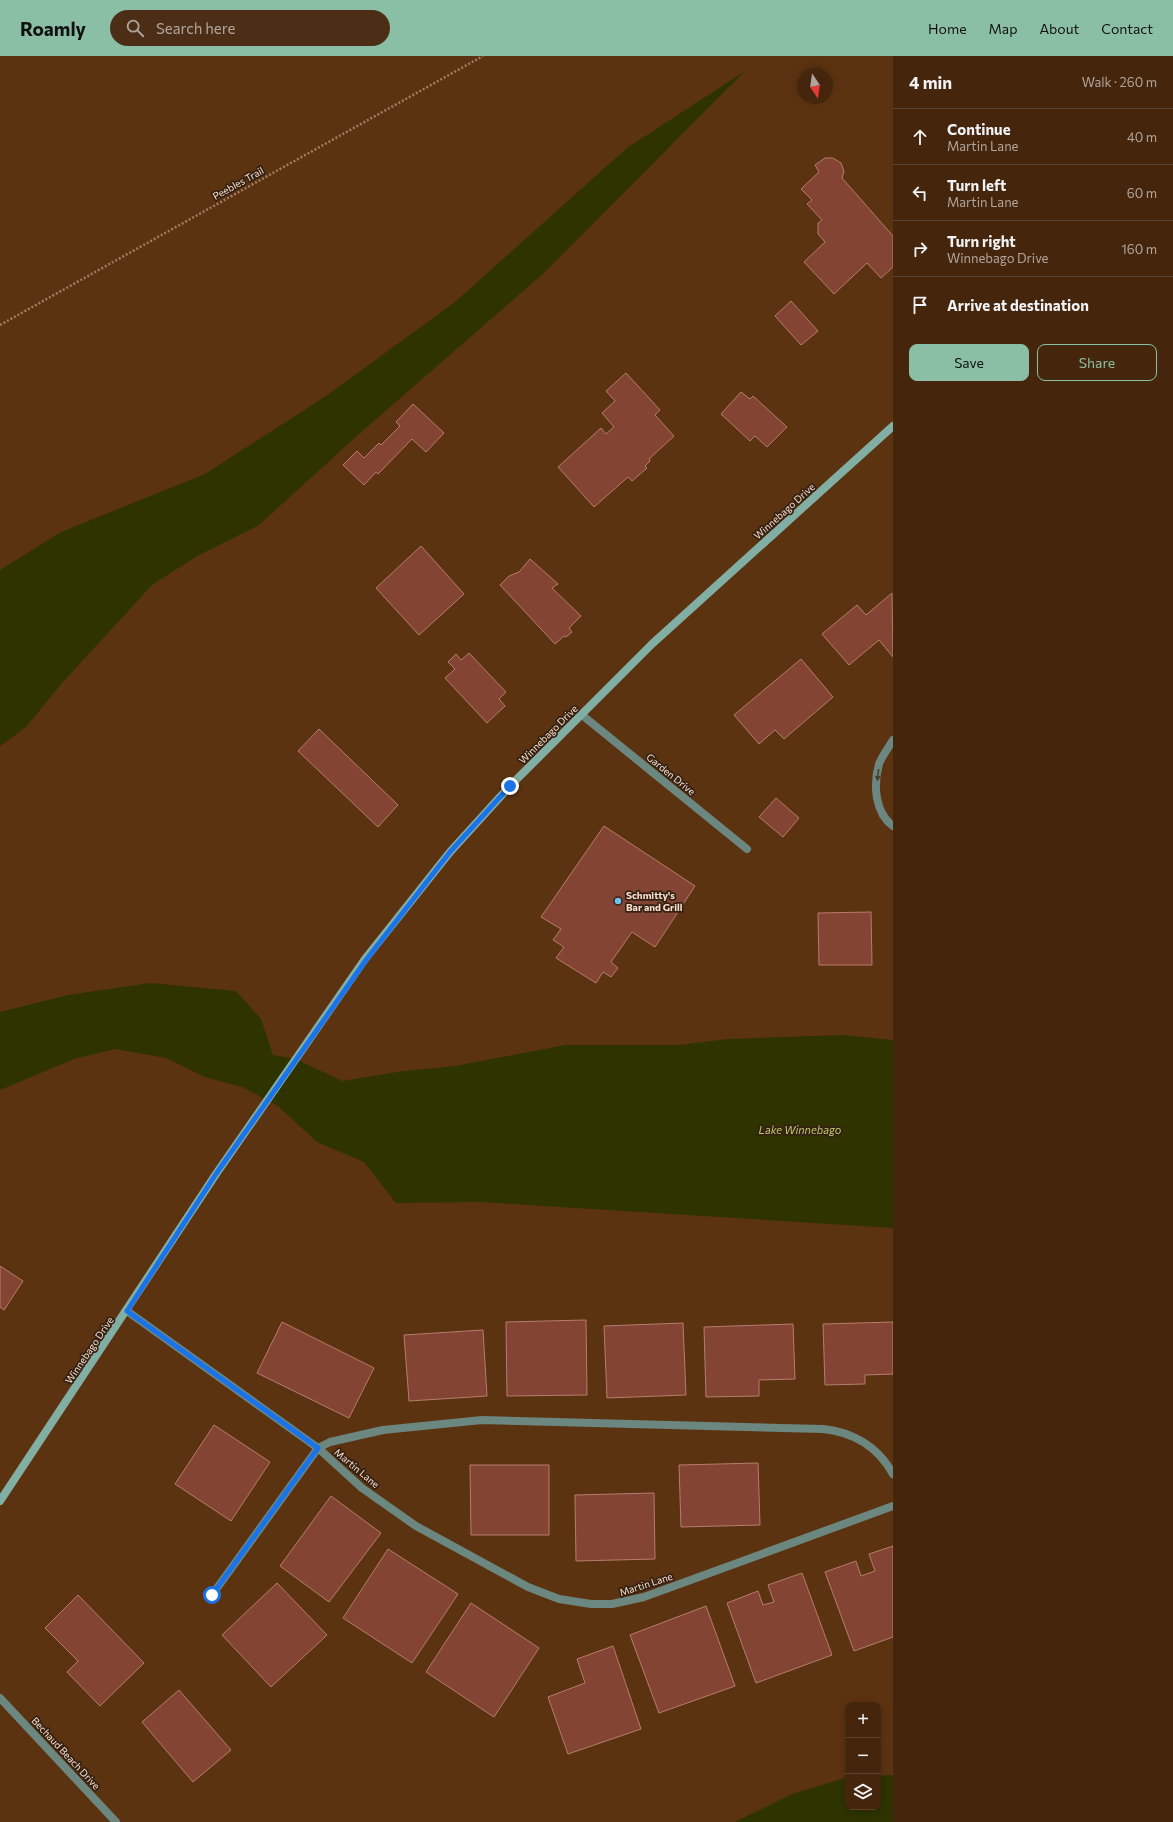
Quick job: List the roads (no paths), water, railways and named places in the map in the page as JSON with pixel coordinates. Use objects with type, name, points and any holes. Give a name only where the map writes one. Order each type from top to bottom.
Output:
[{"type":"main road","name":"Winnebago Drive","points":[[0,1501],[127,1311],[216,1174],[366,960],[450,852],[510,786],[652,644],[893,426]]},
{"type":"street","name":"Garden Drive","points":[[582,715],[747,849]]},
{"type":"street","points":[[893,740],[879,764],[876,798],[885,821],[893,826]]},
{"type":"street","name":"Martin Lane","points":[[127,1311],[318,1448],[362,1488],[416,1526],[528,1587],[559,1599],[591,1604],[623,1602],[644,1597],[893,1506]]},
{"type":"street","name":"Martin Lane","points":[[318,1448],[330,1442],[383,1430],[482,1420],[823,1429],[844,1432],[864,1441],[880,1456],[893,1474]]},
{"type":"street","points":[[212,1595],[318,1448]]},
{"type":"street","name":"Bechaud Beach Drive","points":[[0,1698],[116,1822]]},
{"type":"water","points":[[745,71],[545,272],[359,434],[259,525],[197,556],[152,585],[62,683],[26,727],[0,746],[0,570],[61,532],[205,474],[326,396],[455,302],[627,148]]},
{"type":"water","name":"Lake Winnebago","points":[[150,983],[236,991],[261,1019],[273,1055],[296,1059],[342,1081],[404,1071],[455,1066],[566,1045],[679,1045],[728,1039],[844,1035],[893,1040],[893,1228],[481,1202],[396,1203],[364,1162],[317,1142],[278,1106],[242,1087],[205,1077],[166,1058],[115,1049],[74,1059],[0,1090],[0,1012],[68,995]]},
{"type":"water","points":[[893,1775],[893,1822],[735,1822],[792,1794],[845,1778],[845,1810],[881,1810],[881,1776]]},
{"type":"place","name":"Schmitty's Bar and Grill","points":[[618,901]]}]
